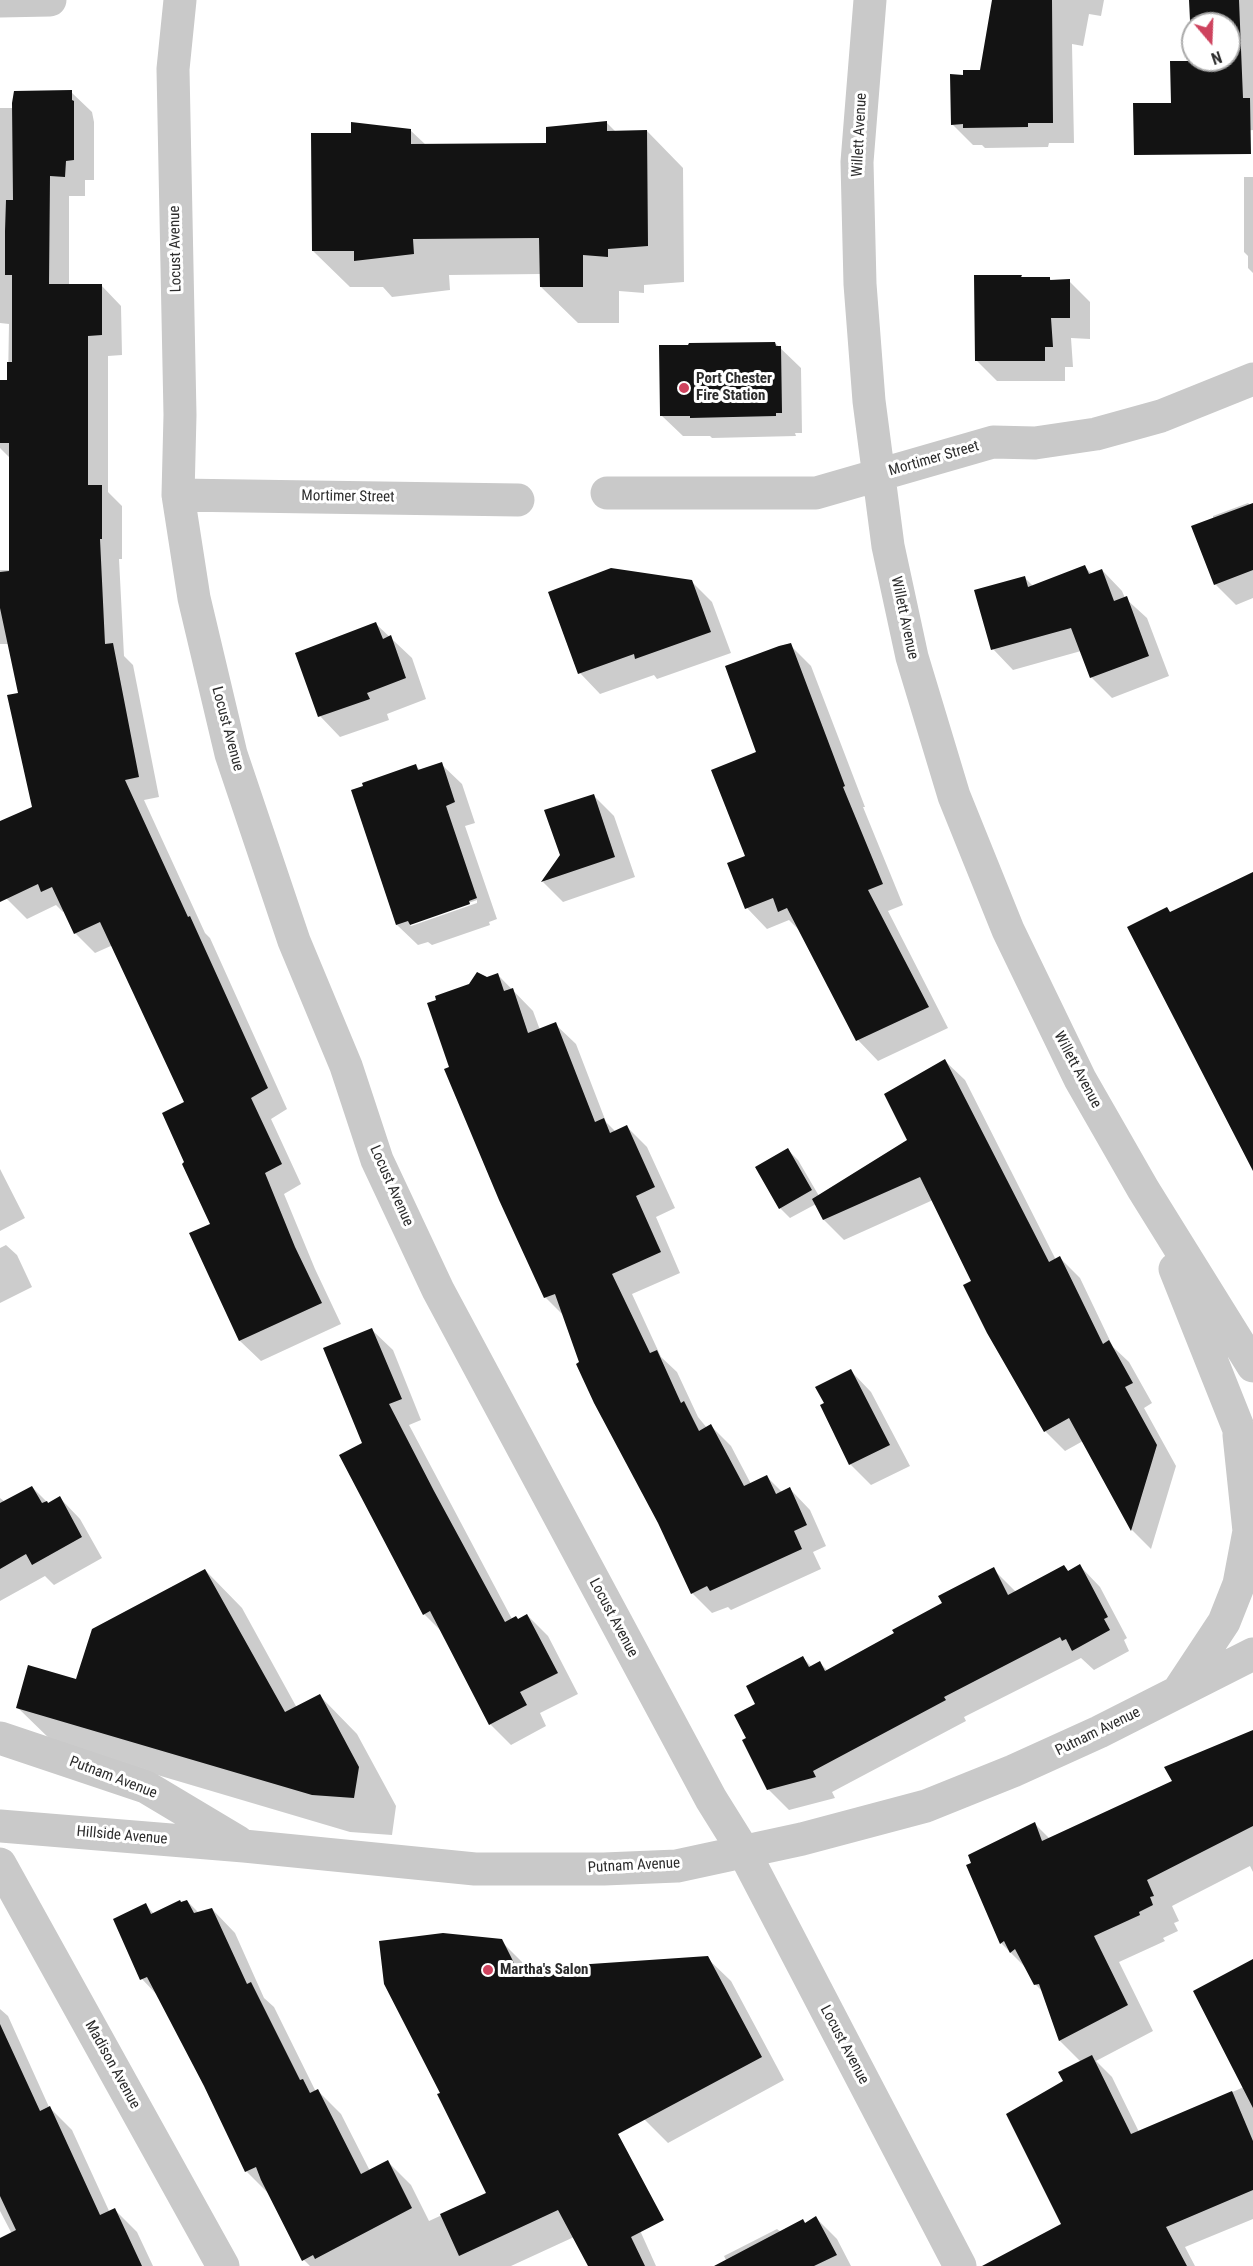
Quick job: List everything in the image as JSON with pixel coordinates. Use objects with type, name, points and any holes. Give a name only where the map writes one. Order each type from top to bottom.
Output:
[{"type":"street","points":[[0,1],[50,0]]},
{"type":"street","name":"Locust Avenue","points":[[180,0],[173,69],[180,416],[178,495],[194,598],[231,754],[294,941],[346,1066],[377,1160],[438,1290],[711,1799],[744,1852],[960,2266]]},
{"type":"street","name":"Willett Avenue","points":[[870,0],[857,162],[860,284],[868,401],[888,546],[912,657],[954,796],[1013,941],[1080,1079],[1143,1189],[1253,1366]]},
{"type":"street","name":"Mortimer Street","points":[[607,493],[816,493],[993,442],[1035,443],[1096,434],[1161,416],[1253,380]]},
{"type":"street","name":"Mortimer Street","points":[[178,495],[518,500]]},
{"type":"street","name":"Willett Avenue","points":[[1143,1189],[1238,1427],[1253,1458]]},
{"type":"street","points":[[1177,1693],[1224,1622],[1239,1584],[1249,1532],[1238,1427]]},
{"type":"street","name":"Putnam Avenue","points":[[0,1738],[146,1787],[244,1846],[475,1869],[604,1869],[677,1866],[802,1839],[926,1806],[1067,1747],[1253,1654]]},
{"type":"street","name":"Hillside Avenue","points":[[0,1826],[244,1846]]},
{"type":"street","name":"Madison Avenue","points":[[0,1864],[223,2266]]},
{"type":"building","points":[[992,0],[1052,0],[1053,123],[1028,123],[1028,127],[963,128],[963,124],[951,125],[950,74],[963,75],[963,70],[980,70]]},
{"type":"building","points":[[1189,0],[1239,0],[1239,12],[1190,12]]},
{"type":"building","points":[[1241,49],[1243,98],[1250,98],[1251,154],[1134,155],[1133,103],[1171,103],[1170,61],[1181,61],[1181,72],[1241,72]]},
{"type":"building","points":[[72,90],[74,160],[66,161],[65,177],[50,176],[49,284],[102,284],[102,335],[88,336],[88,485],[102,485],[102,539],[100,539],[105,644],[113,643],[139,777],[125,780],[268,1088],[251,1098],[282,1164],[265,1173],[295,1247],[322,1303],[239,1341],[189,1233],[210,1224],[182,1164],[184,1162],[162,1113],[184,1102],[100,922],[74,934],[52,887],[41,892],[38,884],[0,902],[0,821],[32,807],[7,695],[18,693],[0,608],[0,572],[9,571],[9,443],[0,443],[0,380],[7,380],[7,362],[12,362],[12,275],[5,275],[5,231],[6,200],[13,200],[12,103],[14,91]]},
{"type":"building","points":[[607,121],[607,131],[647,130],[648,246],[608,249],[608,257],[583,255],[583,287],[540,287],[539,238],[413,239],[414,254],[354,261],[354,251],[312,251],[311,133],[351,133],[351,122],[411,129],[411,144],[546,143],[546,127]]},
{"type":"building","points":[[974,275],[1022,275],[1021,277],[1050,277],[1050,280],[1070,279],[1070,318],[1051,318],[1053,347],[1045,347],[1045,361],[975,361]]},
{"type":"building","points":[[775,342],[776,346],[781,346],[782,413],[776,413],[776,416],[690,418],[690,416],[660,416],[659,345]]},
{"type":"building","points":[[1253,503],[1253,570],[1214,585],[1191,526]]},
{"type":"building","points":[[1085,565],[1089,574],[1102,569],[1114,601],[1127,596],[1149,656],[1090,678],[1071,628],[991,650],[974,590],[1025,576],[1028,587]]},
{"type":"building","points":[[611,568],[692,580],[711,632],[635,659],[634,654],[578,674],[548,592]]},
{"type":"building","points":[[376,622],[383,639],[391,635],[406,678],[367,693],[370,699],[318,717],[295,653]]},
{"type":"building","points":[[791,643],[845,786],[843,787],[883,884],[868,890],[929,1007],[856,1041],[787,908],[778,912],[773,898],[745,909],[727,863],[745,856],[711,770],[756,752],[725,666]]},
{"type":"building","points":[[442,762],[455,802],[446,806],[477,898],[469,901],[470,904],[410,925],[408,921],[396,925],[351,790],[363,786],[362,783],[416,764],[418,770]]},
{"type":"building","points":[[594,794],[615,857],[541,882],[560,855],[544,810]]},
{"type":"building","points":[[1253,872],[1253,1171],[1127,927],[1167,907],[1170,912]]},
{"type":"building","points":[[477,972],[487,977],[498,973],[504,991],[513,988],[528,1033],[556,1022],[595,1122],[604,1118],[610,1133],[627,1125],[655,1187],[636,1196],[661,1252],[612,1274],[650,1353],[657,1350],[681,1403],[684,1401],[699,1431],[711,1424],[744,1486],[767,1475],[776,1494],[790,1487],[807,1525],[794,1531],[802,1549],[710,1591],[707,1586],[691,1594],[658,1523],[594,1403],[576,1364],[579,1362],[555,1294],[544,1298],[499,1200],[444,1069],[449,1067],[427,1003],[436,1000],[435,996],[469,984]]},
{"type":"building","points":[[945,1059],[1049,1262],[1060,1256],[1103,1344],[1109,1340],[1133,1383],[1125,1387],[1157,1445],[1131,1531],[1069,1418],[1044,1432],[987,1333],[963,1285],[971,1281],[920,1177],[823,1220],[812,1199],[907,1140],[884,1094]]},
{"type":"building","points":[[788,1148],[812,1190],[779,1209],[755,1167]]},
{"type":"building","points":[[372,1328],[402,1399],[389,1404],[434,1491],[505,1622],[516,1616],[518,1619],[527,1614],[558,1673],[520,1692],[527,1705],[489,1725],[430,1611],[423,1615],[339,1455],[362,1443],[323,1348]]},
{"type":"building","points":[[851,1369],[890,1445],[849,1465],[820,1405],[824,1403],[815,1387]]},
{"type":"building","points":[[32,1486],[42,1503],[47,1501],[48,1503],[60,1496],[82,1537],[32,1565],[26,1554],[0,1569],[0,1503]]},
{"type":"building","points":[[1080,1564],[1108,1617],[1104,1619],[1110,1630],[1072,1651],[1066,1639],[1062,1641],[1060,1637],[944,1697],[946,1700],[813,1771],[816,1777],[767,1790],[742,1740],[746,1738],[734,1715],[755,1704],[746,1686],[803,1656],[809,1667],[820,1661],[825,1671],[894,1633],[892,1630],[942,1603],[938,1596],[994,1567],[1008,1595],[1064,1565],[1068,1571]]},
{"type":"building","points":[[205,1569],[285,1712],[320,1694],[359,1767],[354,1798],[312,1795],[16,1708],[28,1665],[76,1679],[92,1629]]},
{"type":"building","points":[[1253,1730],[1253,1826],[1147,1880],[1154,1896],[1150,1897],[1153,1905],[1139,1912],[1140,1915],[1094,1936],[1128,2005],[1059,2041],[1039,1984],[1034,1985],[1015,1949],[1010,1953],[1004,1941],[1000,1944],[966,1865],[971,1863],[968,1855],[1035,1822],[1042,1841],[1172,1781],[1164,1767]]},
{"type":"building","points":[[180,1900],[181,1902],[187,1900],[194,1913],[212,1908],[247,1984],[251,1982],[300,2080],[303,2079],[310,2093],[318,2089],[361,2174],[388,2160],[412,2208],[315,2259],[313,2255],[302,2261],[256,2167],[245,2172],[204,2086],[147,1977],[140,1980],[113,1919],[146,1903],[151,1914]]},
{"type":"building","points":[[443,1933],[502,1939],[517,1969],[708,1956],[762,2057],[618,2134],[664,2220],[631,2237],[645,2266],[588,2266],[558,2210],[459,2256],[440,2214],[486,2193],[437,2094],[440,2093],[384,1984],[379,1941]]},
{"type":"building","points":[[1253,1959],[1253,2108],[1193,1991]]},
{"type":"building","points":[[0,2024],[40,2111],[50,2106],[100,2215],[115,2208],[142,2266],[0,2266],[0,2238],[16,2230],[0,2196]]},
{"type":"building","points":[[1092,2055],[1131,2134],[1232,2091],[1253,2141],[1253,2190],[1166,2227],[1187,2266],[982,2266],[1061,2224],[1006,2114],[1063,2081],[1058,2072]]},
{"type":"building","points":[[816,2216],[837,2255],[814,2266],[714,2266],[803,2219],[805,2223]]},
{"type":"place","name":"Port Chester Fire Station","points":[[684,388]]},
{"type":"place","name":"Martha's Salon","points":[[488,1970]]}]
